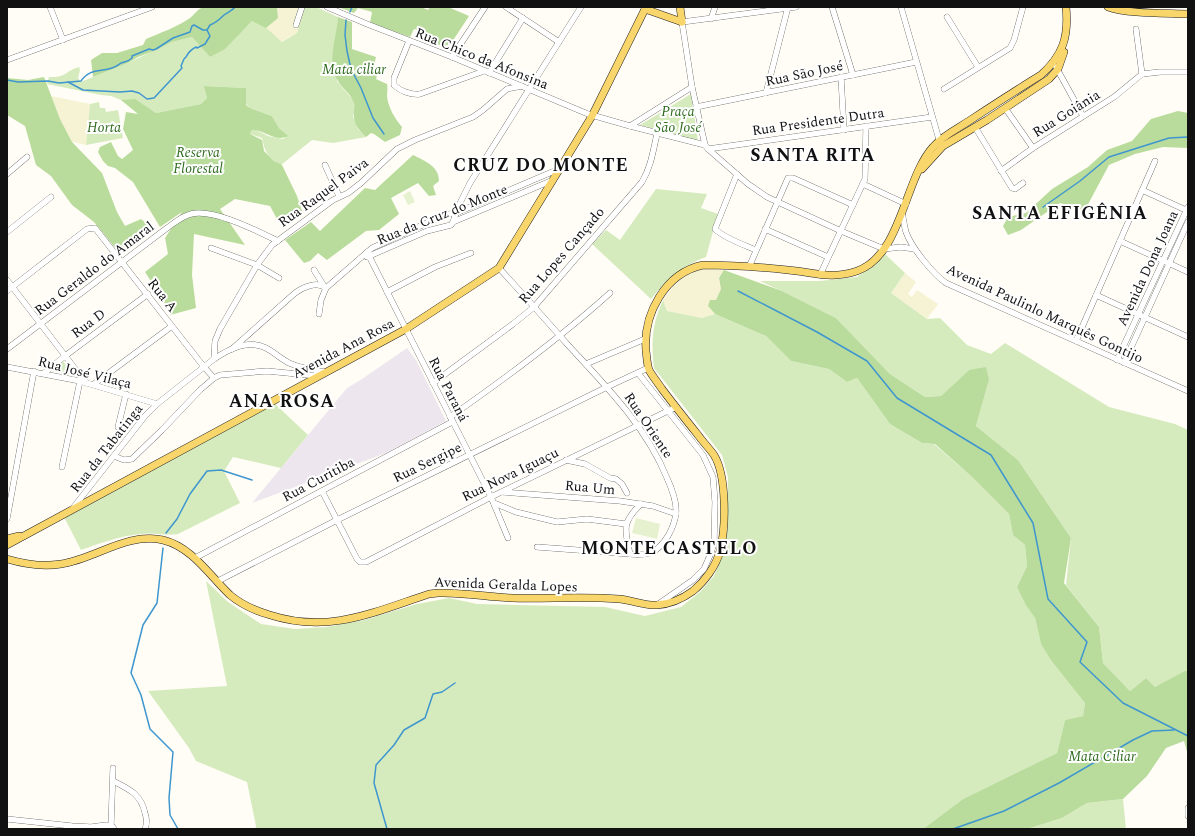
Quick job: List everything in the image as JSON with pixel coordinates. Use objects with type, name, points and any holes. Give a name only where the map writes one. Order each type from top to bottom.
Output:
[{"type":"main road","points":[[1064,47],[1066,7]]},
{"type":"main road","points":[[941,144],[975,127],[1049,79],[1064,47],[1071,7]]},
{"type":"main road","points":[[1108,7],[1119,10],[1188,14]]},
{"type":"main road","points":[[499,268],[592,116],[644,8],[682,22]]},
{"type":"main road","points":[[675,19],[680,9]]},
{"type":"main road","points":[[680,9],[682,22]]},
{"type":"main road","points":[[941,144],[1056,66]]},
{"type":"main road","name":"Avenida Geralda Lopes","points":[[7,559],[37,565],[62,564],[124,543],[148,539],[163,540],[184,550],[195,558],[238,600],[255,610],[280,618],[310,623],[348,620],[429,594],[438,593],[510,598],[619,599],[656,605],[669,603],[684,597],[695,589],[706,577],[715,564],[720,551],[722,538],[722,475],[715,456],[676,408],[648,368],[645,339],[648,323],[656,301],[665,287],[684,272],[703,264],[789,270],[820,275],[832,275],[857,271],[867,266],[881,253],[885,246],[902,214],[923,161],[932,148],[941,144]]},
{"type":"main road","name":"Avenida Ana Rosa","points":[[7,545],[406,328],[499,268]]},
{"type":"main road","name":"Avenida Ana Rosa","points":[[7,539],[27,534]]},
{"type":"street","points":[[50,7],[63,40]]},
{"type":"street","points":[[7,60],[152,7]]},
{"type":"street","points":[[296,25],[302,7]]},
{"type":"street","name":"Rua Chico da Afonsina","points":[[327,7],[452,57],[592,116],[630,126]]},
{"type":"street","points":[[452,57],[485,7]]},
{"type":"street","points":[[506,7],[559,42]]},
{"type":"street","points":[[453,222],[463,196],[470,183],[581,7]]},
{"type":"street","points":[[711,19],[715,7]]},
{"type":"street","points":[[766,93],[788,7]]},
{"type":"street","points":[[706,147],[692,87],[682,22],[796,7]]},
{"type":"street","points":[[832,7],[853,75]]},
{"type":"street","points":[[901,7],[941,144]]},
{"type":"street","points":[[944,89],[1010,48],[1023,7]]},
{"type":"street","points":[[947,17],[978,67]]},
{"type":"street","points":[[409,41],[393,82],[396,87],[401,90],[416,94],[426,93],[487,72],[523,18]]},
{"type":"street","points":[[1136,29],[1142,74],[1160,72],[1188,72]]},
{"type":"street","name":"Rua São José","points":[[696,107],[916,62]]},
{"type":"street","points":[[1056,66],[1083,116]]},
{"type":"street","name":"Rua Goiânia","points":[[1001,171],[1032,148],[1114,97],[1142,74]]},
{"type":"street","points":[[841,77],[844,130]]},
{"type":"street","name":"Rua Raquel Paiva","points":[[214,359],[215,341],[220,329],[257,265],[268,250],[278,241],[339,196],[348,193],[364,181],[397,149],[415,140],[473,117],[506,89],[522,86]]},
{"type":"street","points":[[630,126],[692,87]]},
{"type":"street","points":[[1004,108],[1032,148]]},
{"type":"street","name":"Rua Presidente Dutra","points":[[706,147],[844,130],[932,117]]},
{"type":"street","points":[[630,126],[706,147],[756,190],[841,231],[885,246],[901,246],[914,249]]},
{"type":"street","points":[[820,275],[863,184],[866,173],[866,126]]},
{"type":"street","points":[[975,127],[1012,188],[1015,190],[1023,183]]},
{"type":"street","name":"Rua Lopes Cançado","points":[[433,383],[513,324],[534,306],[642,182],[648,172],[652,160],[657,134]]},
{"type":"street","points":[[7,174],[27,157]]},
{"type":"street","points":[[1076,341],[1155,161]]},
{"type":"street","points":[[325,165],[339,196]]},
{"type":"street","name":"Rua da Cruz do Monte","points":[[325,287],[378,245],[429,222],[449,214],[456,213],[561,168]]},
{"type":"street","points":[[737,174],[715,229],[718,232],[756,250]]},
{"type":"street","points":[[749,267],[788,178],[793,178],[853,205]]},
{"type":"street","name":"Rua da Cruz do Monte","points":[[368,254],[427,231],[451,224],[553,180]]},
{"type":"street","points":[[863,184],[906,204]]},
{"type":"street","points":[[1142,190],[1188,209]]},
{"type":"street","points":[[7,232],[51,197]]},
{"type":"street","name":"Avenida Dona Joana","points":[[1124,363],[1145,317],[1188,209]]},
{"type":"street","name":"Rua Geraldo do Amaral","points":[[7,349],[180,219],[190,214],[199,212],[216,215],[236,222],[278,241]]},
{"type":"street","name":"Avenida Paulinlo Marquês Gontijo","points":[[902,214],[906,232],[914,249],[937,276],[946,283],[1188,391]]},
{"type":"street","name":"Avenida Dona Joana","points":[[1117,360],[1139,314],[1188,222]]},
{"type":"street","name":"Rua A","points":[[13,287],[87,229],[93,227],[97,230],[214,378]]},
{"type":"street","points":[[765,229],[828,257]]},
{"type":"street","points":[[1120,241],[1188,272]]},
{"type":"street","points":[[211,248],[257,265],[279,278]]},
{"type":"street","points":[[387,292],[435,267],[471,253]]},
{"type":"street","name":"Rua Paraná","points":[[368,254],[494,503],[508,538]]},
{"type":"street","name":"Rua Oriente","points":[[499,268],[607,387],[637,425],[664,470],[674,498],[676,514],[671,531],[665,540],[649,554],[643,555],[537,547]]},
{"type":"street","points":[[314,270],[325,287]]},
{"type":"street","points":[[7,280],[86,382]]},
{"type":"street","points":[[232,349],[298,291],[312,286],[325,287]]},
{"type":"street","points":[[7,291],[13,287]]},
{"type":"street","points":[[319,314],[325,287]]},
{"type":"street","name":"Rua Curitiba","points":[[195,558],[322,491],[451,419],[560,336],[610,292]]},
{"type":"street","name":"Rua D","points":[[44,373],[148,294]]},
{"type":"street","points":[[1096,295],[1188,337]]},
{"type":"street","points":[[94,384],[172,326]]},
{"type":"street","points":[[586,364],[645,339]]},
{"type":"street","name":"Rua da Tabatinga","points":[[73,509],[139,423],[157,404],[214,359],[232,349],[248,345],[259,346],[291,364],[326,372]]},
{"type":"street","name":"Rua José Vilaça","points":[[7,367],[86,382],[157,404]]},
{"type":"street","name":"Rua Sergipe","points":[[218,581],[337,520],[648,368]]},
{"type":"street","points":[[7,519],[34,371]]},
{"type":"street","points":[[114,456],[124,460],[132,459],[200,390],[214,378],[226,374],[266,371],[318,376]]},
{"type":"street","points":[[638,374],[703,455],[713,477],[715,502],[715,529],[711,553],[704,569],[693,580],[656,605]]},
{"type":"street","points":[[62,466],[80,381]]},
{"type":"street","points":[[118,427],[126,394]]},
{"type":"street","name":"Rua Nova Iguaçu","points":[[337,520],[357,559],[362,562],[500,492],[637,425],[676,408]]},
{"type":"street","points":[[566,460],[585,464],[610,478],[616,479],[622,484],[627,494]]},
{"type":"street","points":[[322,491],[337,520]]},
{"type":"street","name":"Rua Um","points":[[500,492],[641,504],[676,514]]},
{"type":"street","points":[[494,503],[516,512],[557,522],[586,518],[626,524]]},
{"type":"street","points":[[630,554],[626,536],[626,524],[628,518],[641,504]]},
{"type":"street","points":[[7,819],[72,826],[112,827],[114,768]]},
{"type":"street","points":[[113,781],[131,790],[143,804],[147,818],[145,829]]},
{"type":"street","points":[[1188,808],[1188,816]]},
{"type":"shaded area","points":[[277,7],[305,7],[297,33],[281,42],[266,28],[278,18]]},
{"type":"shaded area","points":[[51,96],[90,104],[86,145],[72,142],[60,119]]},
{"type":"shaded area","points":[[703,268],[724,270],[719,278],[721,289],[716,300],[708,306],[715,314],[702,318],[667,311],[663,300],[673,287],[685,276]]},
{"type":"shaded area","points":[[905,273],[916,282],[908,294],[912,297],[917,290],[938,304],[927,319],[891,293]]},
{"type":"shaded area","points":[[407,348],[416,360],[446,421],[386,453],[252,503],[347,388]]},
{"type":"green space","points":[[205,7],[277,7],[278,18],[266,28],[252,21],[225,49],[210,57],[192,37],[172,42],[128,63],[93,77],[91,60],[102,53],[117,53],[143,45],[146,39],[180,24],[190,18],[198,10]]},
{"type":"green space","points":[[305,7],[316,7],[338,17],[337,81],[353,100],[355,108],[353,116],[358,129],[366,137],[333,143],[312,140],[281,165],[273,160],[268,154],[264,147],[262,138],[250,134],[252,130],[256,130],[268,136],[283,139],[287,136],[279,128],[272,116],[250,108],[246,104],[246,88],[205,86],[207,98],[201,104],[156,113],[135,100],[121,100],[111,96],[47,84],[49,77],[62,75],[79,67],[80,70],[78,78],[81,82],[128,63],[172,42],[192,37],[210,57],[252,21],[263,25],[282,42],[297,33]]},
{"type":"green space","name":"Mata ciliar","points":[[338,7],[421,7],[428,10],[430,7],[448,7],[469,16],[450,45],[436,45],[419,30],[414,29],[410,37],[370,23],[372,12],[358,8],[354,13]]},
{"type":"green space","name":"Mata ciliar","points":[[338,17],[352,22],[352,49],[376,57],[373,69],[378,72],[376,79],[387,84],[387,96],[390,109],[402,127],[400,135],[385,142],[371,133],[366,137],[356,125],[354,119],[354,103],[350,95],[338,81],[335,74],[332,58]]},
{"type":"green space","points":[[44,77],[60,119],[72,142],[102,173],[117,212],[125,226],[141,219],[151,227],[121,255],[94,222],[72,205],[51,176],[36,165],[25,126],[7,115],[7,78],[28,80]]},
{"type":"green space","name":"Reserva Florestal","points":[[204,86],[246,88],[246,105],[250,108],[272,116],[279,128],[288,136],[279,138],[256,130],[252,130],[250,134],[262,140],[264,151],[274,161],[282,165],[297,196],[303,214],[284,220],[277,219],[270,206],[235,199],[220,209],[245,245],[194,234],[192,275],[196,308],[170,315],[145,272],[168,254],[165,238],[182,212],[160,227],[133,182],[115,168],[108,166],[98,152],[100,147],[111,142],[118,156],[122,159],[133,150],[123,129],[126,112],[138,114],[121,100],[135,99],[156,113],[201,104],[207,98]]},
{"type":"green space","name":"Praça São José","points":[[691,94],[698,141],[640,125]]},
{"type":"green space","name":"Horta","points":[[99,102],[100,108],[105,108],[106,112],[118,110],[123,138],[86,145],[90,104]]},
{"type":"green space","points":[[1178,111],[1188,113],[1188,148],[1163,147],[1135,154],[1109,165],[1085,210],[1060,203],[1021,230],[1008,235],[1003,226],[1008,217],[1026,213],[1052,189],[1088,167],[1107,150],[1132,141],[1151,119]]},
{"type":"green space","points":[[413,155],[422,159],[437,171],[439,181],[433,186],[436,195],[429,196],[418,183],[391,198],[399,214],[379,230],[366,231],[327,260],[318,253],[310,261],[304,263],[285,240],[311,222],[320,231],[365,188],[375,190]]},
{"type":"green space","points":[[656,189],[707,194],[701,208],[718,214],[706,257],[698,260],[676,274],[651,299],[592,244],[606,230],[620,240]]},
{"type":"green space","points":[[410,191],[415,202],[408,205],[403,195]]},
{"type":"green space","points":[[885,254],[905,273],[891,293],[927,319],[940,318],[967,345],[991,354],[1005,343],[1109,407],[1175,424],[1188,430],[1188,673],[1155,687],[1146,678],[1130,691],[1103,663],[1099,627],[1066,585],[1071,538],[1018,460],[976,426],[989,380],[969,370],[941,396],[925,397],[890,374],[836,318],[760,281],[820,281],[857,277]]},
{"type":"green space","name":"Mata Ciliar","points":[[724,270],[782,291],[836,318],[890,374],[925,397],[941,396],[969,370],[986,367],[989,380],[976,426],[1018,460],[1071,538],[1064,583],[1099,627],[1103,663],[1130,691],[1146,678],[1155,687],[1185,671],[1188,671],[1188,755],[1184,741],[1166,748],[1147,776],[1123,799],[1087,803],[1062,818],[1027,829],[923,829],[963,799],[1057,753],[1065,720],[1083,716],[1085,703],[1051,660],[1041,644],[1035,618],[1026,605],[1017,587],[1027,566],[1025,545],[1013,535],[1009,514],[971,476],[935,444],[922,443],[890,424],[857,378],[847,382],[829,369],[791,361],[766,336],[715,314],[708,306],[710,300],[716,300],[721,289],[719,278]]},
{"type":"green space","points":[[663,300],[667,311],[702,318],[715,314],[766,336],[791,361],[829,369],[847,382],[857,378],[890,424],[922,443],[934,444],[971,476],[1009,514],[1013,535],[1025,545],[1027,566],[1017,587],[1035,618],[1041,644],[1085,703],[1083,716],[1065,720],[1057,753],[963,799],[923,829],[255,829],[256,826],[247,782],[196,761],[189,748],[148,691],[227,686],[206,581],[228,602],[261,624],[295,629],[327,627],[364,620],[417,604],[449,598],[477,604],[605,607],[645,616],[681,607],[700,592],[714,576],[727,544],[728,477],[722,455],[654,368],[653,333],[659,309]]},
{"type":"green space","points":[[62,360],[74,374],[50,371]]},
{"type":"green space","points":[[274,403],[308,435],[281,468],[233,457],[224,471],[240,503],[178,534],[146,534],[125,536],[81,550],[64,517]]},
{"type":"green space","points":[[636,518],[660,524],[657,539],[632,533]]},
{"type":"green space","points":[[1123,799],[1126,829],[1027,829],[1062,818],[1087,803]]},
{"type":"waterway","points":[[68,82],[83,90],[120,92],[132,91],[139,93],[147,99],[154,98],[182,68],[181,66],[184,59],[190,51],[205,44],[210,36],[207,30],[210,25],[235,7]]},
{"type":"waterway","points":[[350,12],[352,7]]},
{"type":"waterway","points":[[346,20],[345,35],[351,69],[361,88],[373,118],[384,134]]},
{"type":"waterway","points":[[7,80],[18,82],[48,81],[59,83],[81,81],[92,72],[113,68],[129,60],[132,56],[149,49],[156,49],[173,38],[190,32],[192,26],[194,25],[203,30],[207,30]]},
{"type":"waterway","points":[[1043,207],[1080,181],[1109,157],[1169,138],[1188,137]]},
{"type":"waterway","points":[[738,291],[817,332],[867,361],[897,398],[991,455],[1033,523],[1048,599],[1087,642],[1080,662],[1123,703],[1188,736]]},
{"type":"waterway","points":[[166,533],[177,519],[190,494],[207,471],[221,470],[252,480]]},
{"type":"waterway","points":[[163,548],[157,603],[143,625],[131,673],[141,695],[150,729],[173,752],[169,798],[170,815],[178,829]]},
{"type":"waterway","points":[[387,829],[374,783],[376,765],[394,745],[404,730],[425,718],[433,694],[442,692],[455,683]]},
{"type":"waterway","points":[[953,829],[1004,811],[1059,783],[1133,740],[1152,731],[1174,730]]},
{"type":"district","name":"SANTA RITA","points":[[813,155]]},
{"type":"district","name":"CRUZ DO MONTE","points":[[541,165]]},
{"type":"district","name":"SANTA EFIGÊNIA","points":[[1060,213]]},
{"type":"district","name":"ANA ROSA","points":[[282,401]]},
{"type":"district","name":"MONTE CASTELO","points":[[669,548]]}]
